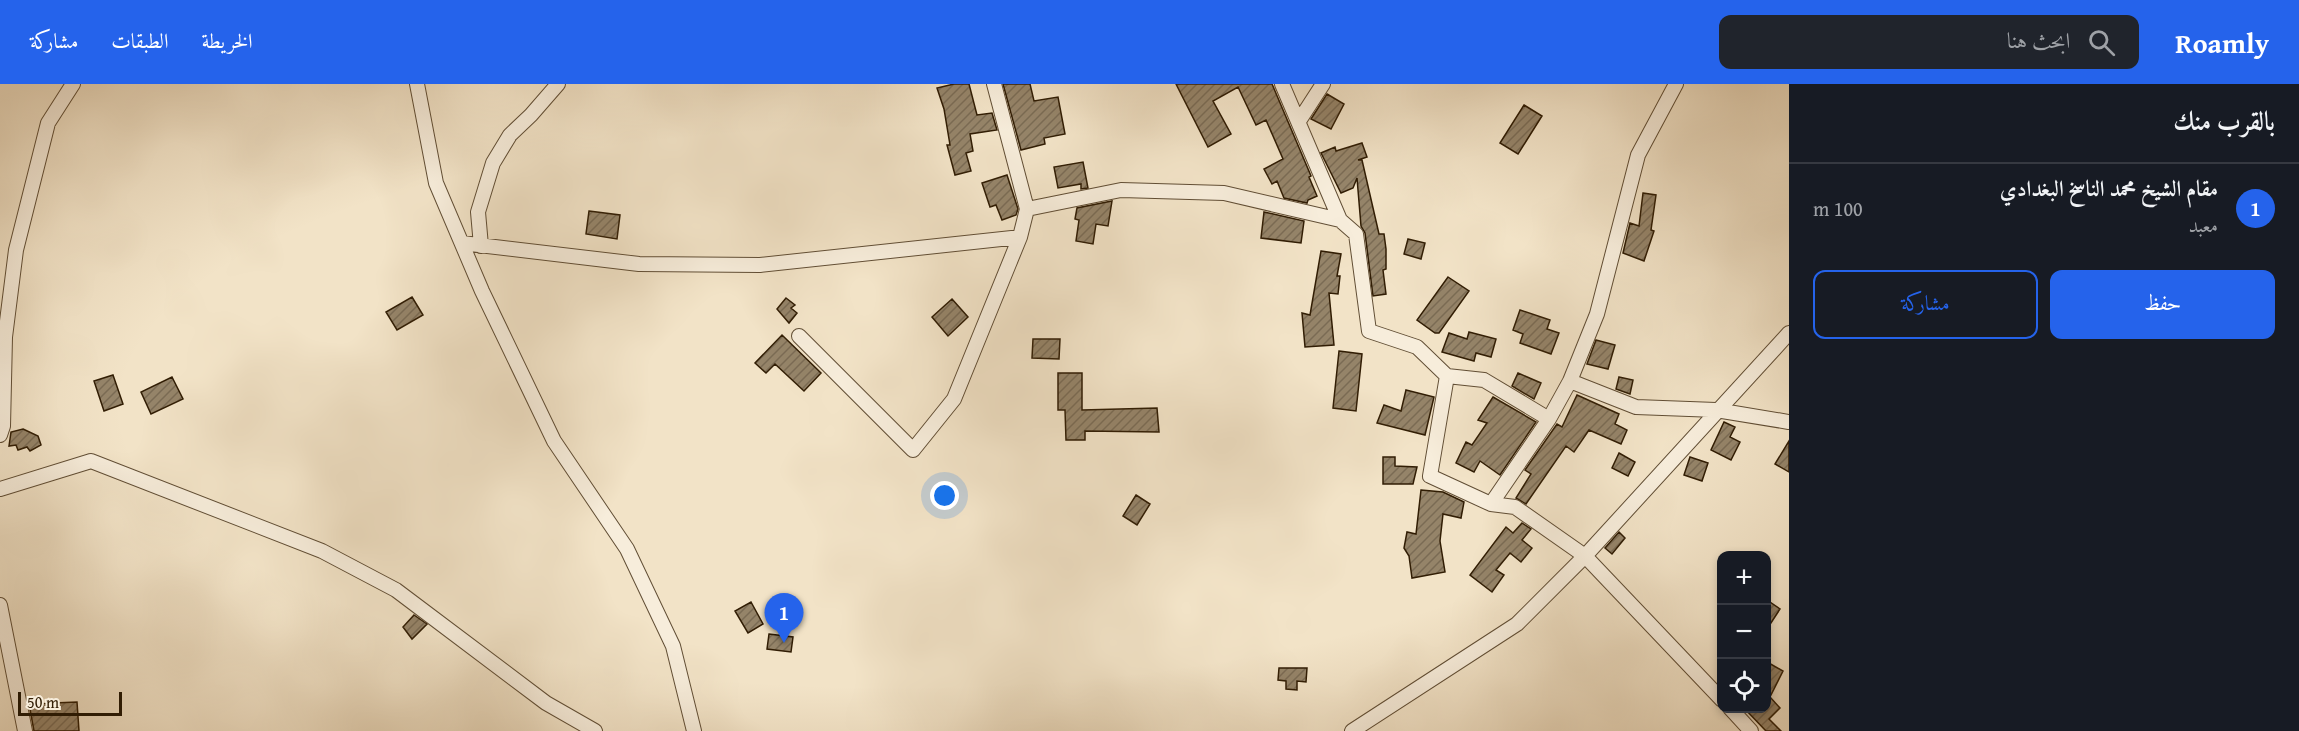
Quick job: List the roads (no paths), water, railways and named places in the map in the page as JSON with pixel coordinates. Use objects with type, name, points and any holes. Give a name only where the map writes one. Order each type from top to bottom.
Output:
[{"type":"street","points":[[0,435],[3,426],[5,336],[16,250],[48,123],[73,84]]},
{"type":"street","points":[[417,84],[435,183],[554,441],[627,549],[673,646],[694,731]]},
{"type":"street","points":[[481,246],[478,212],[493,163],[510,135],[558,84]]},
{"type":"street","points":[[799,336],[914,450],[954,399],[1020,237],[1026,209],[994,84]]},
{"type":"street","points":[[1282,84],[1340,220],[1356,234],[1369,331],[1417,347],[1446,376],[1484,380],[1549,419]]},
{"type":"street","points":[[1299,121],[1323,84]]},
{"type":"street","points":[[1491,504],[1549,419],[1570,381],[1597,314],[1638,155],[1676,84]]},
{"type":"street","points":[[1026,209],[1121,190],[1224,193],[1340,220]]},
{"type":"street","points":[[462,243],[639,264],[760,265],[1020,237]]},
{"type":"street","points":[[1352,731],[1517,624],[1585,556],[1716,410],[1789,333]]},
{"type":"street","points":[[1446,376],[1430,476],[1491,504],[1515,507],[1585,556],[1717,695]]},
{"type":"street","points":[[1570,381],[1636,407],[1716,410],[1789,423]]},
{"type":"street","points":[[0,489],[91,461],[322,551],[396,590],[546,703],[595,731]]},
{"type":"street","points":[[0,604],[26,731]]},
{"type":"street","points":[[1735,713],[1751,731]]},
{"type":"place","name":"مقام الشيخ محمد الناسخ البغدادي","points":[[784,643]]}]
